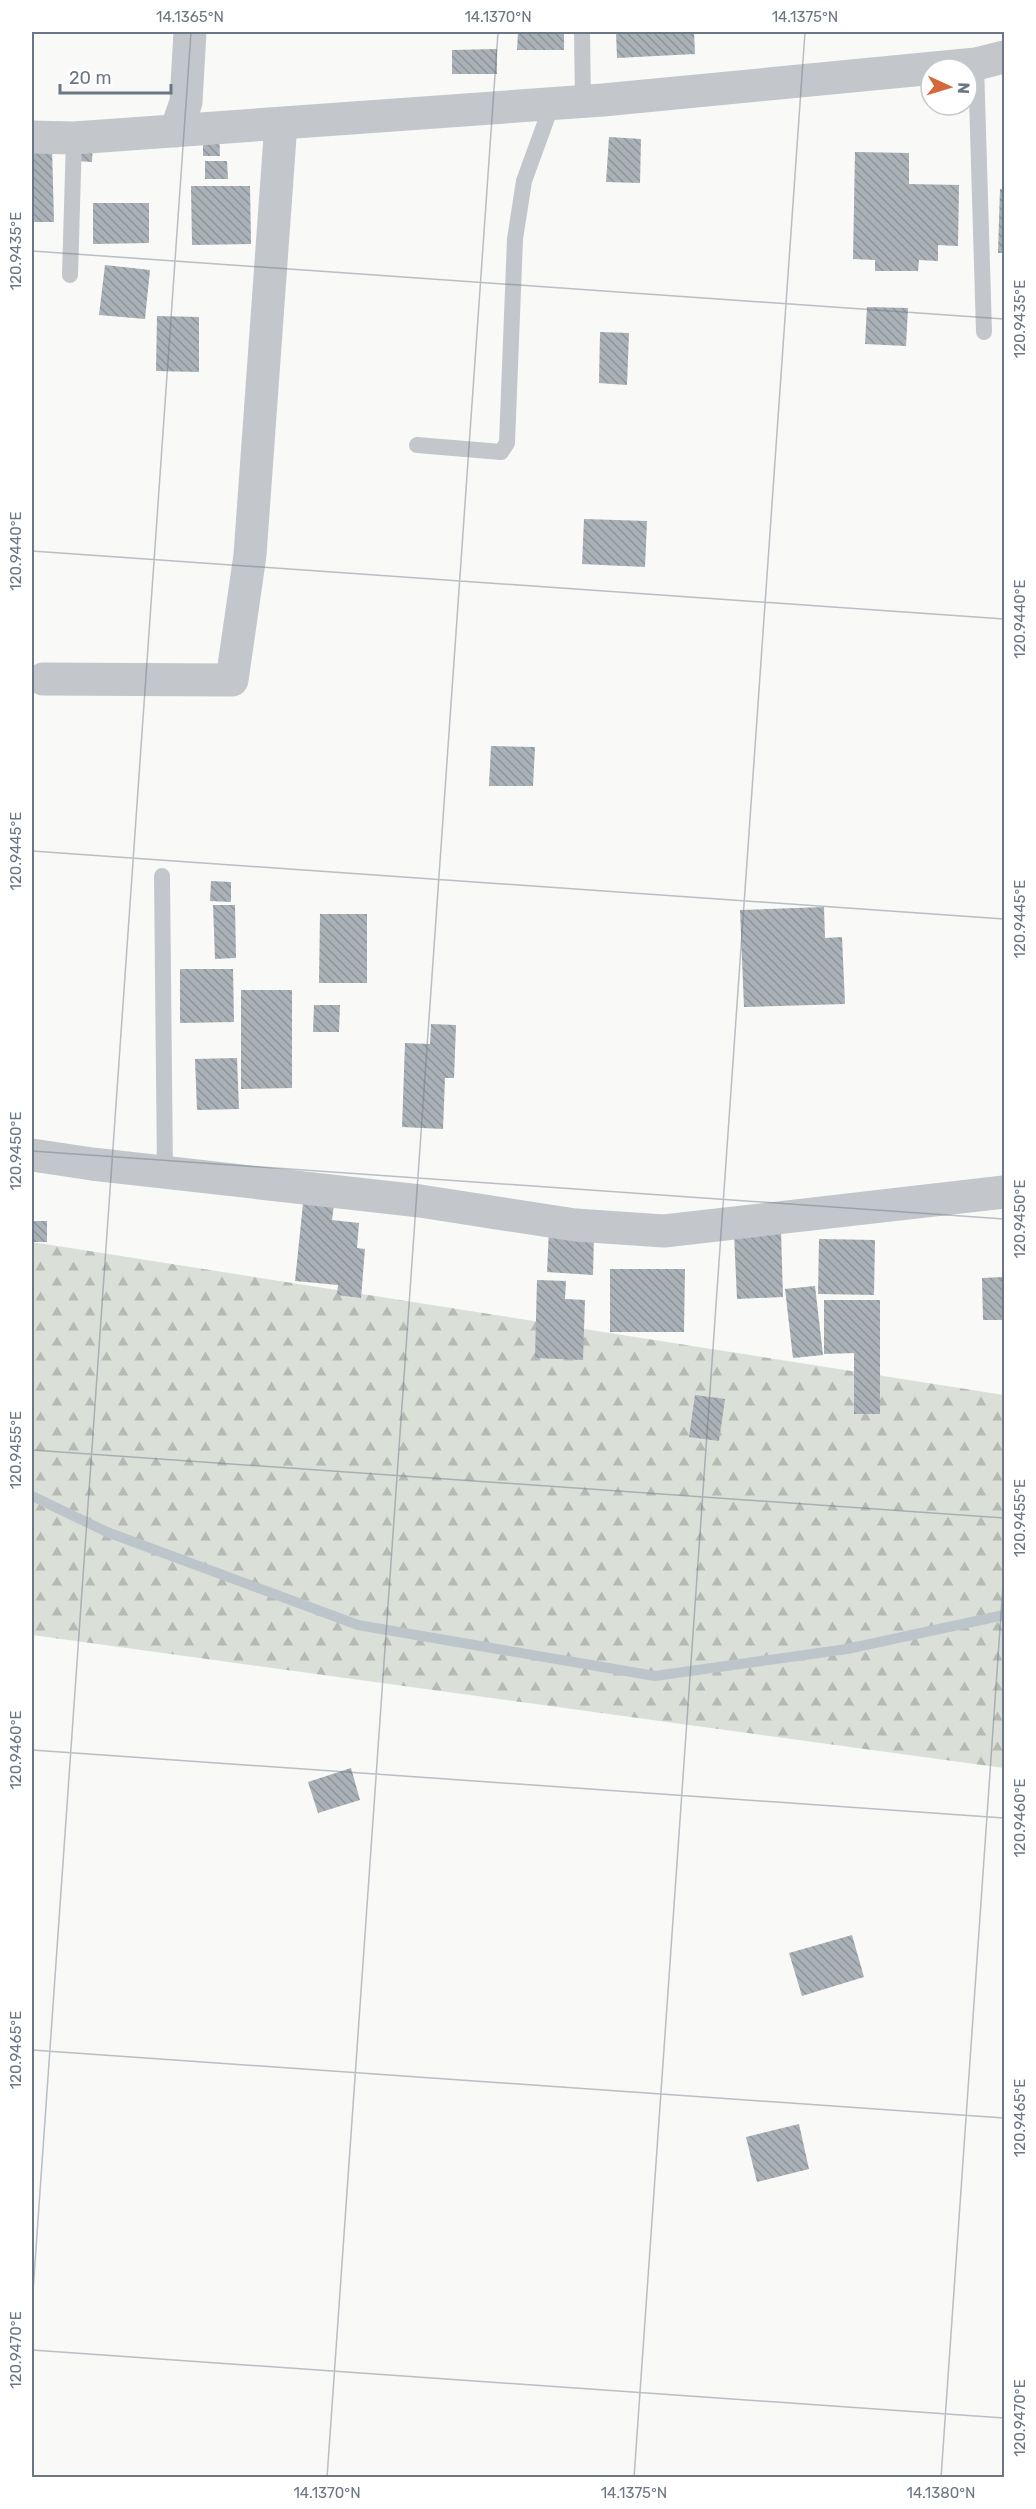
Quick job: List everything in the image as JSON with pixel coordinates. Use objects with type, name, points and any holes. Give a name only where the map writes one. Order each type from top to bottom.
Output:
[{"type":"street","points":[[176,131],[186,102],[190,32]]},
{"type":"street","points":[[32,137],[74,138],[567,102],[990,60]]},
{"type":"street","points":[[37,678],[232,680],[250,555],[281,123]]},
{"type":"street","points":[[32,1155],[165,1173],[420,1200],[575,1225],[664,1231],[1005,1191]]},
{"type":"lane","points":[[417,446],[501,452],[507,443],[515,239],[524,181],[567,102],[582,32]]},
{"type":"lane","points":[[984,332],[990,60]]},
{"type":"lane","points":[[70,275],[74,138]]},
{"type":"lane","points":[[162,876],[165,1173]]},
{"type":"green space","points":[[32,1242],[1004,1395],[1004,1768],[32,1635]]},
{"type":"building","points":[[518,32],[564,32],[564,50],[517,50]]},
{"type":"building","points":[[616,32],[694,32],[695,54],[617,58]]},
{"type":"building","points":[[497,49],[497,74],[452,74],[452,50]]},
{"type":"building","points":[[219,131],[220,156],[203,156],[203,132]]},
{"type":"building","points":[[609,137],[641,139],[640,183],[606,182]]},
{"type":"building","points":[[77,140],[93,140],[92,162],[76,161]]},
{"type":"building","points":[[32,147],[52,147],[54,222],[32,222]]},
{"type":"building","points":[[855,152],[909,153],[909,184],[959,185],[958,246],[938,245],[938,261],[919,260],[918,271],[875,271],[875,260],[853,259]]},
{"type":"building","points":[[205,161],[227,161],[228,179],[205,179]]},
{"type":"building","points":[[191,186],[250,186],[251,244],[192,245]]},
{"type":"building","points":[[1000,189],[1004,189],[1004,253],[998,253]]},
{"type":"building","points":[[93,203],[149,203],[149,243],[93,244]]},
{"type":"building","points":[[105,265],[150,270],[145,319],[99,315]]},
{"type":"building","points":[[867,307],[908,308],[906,346],[865,344]]},
{"type":"building","points":[[157,316],[199,317],[199,372],[156,371]]},
{"type":"building","points":[[600,332],[629,333],[627,385],[599,383]]},
{"type":"building","points":[[584,519],[647,521],[645,567],[582,564]]},
{"type":"building","points":[[491,746],[535,747],[533,786],[489,786]]},
{"type":"building","points":[[211,881],[231,882],[231,902],[210,901]]},
{"type":"building","points":[[213,905],[235,905],[236,958],[215,959]]},
{"type":"building","points":[[824,907],[825,938],[842,937],[845,1004],[744,1007],[740,910]]},
{"type":"building","points":[[320,914],[367,914],[367,983],[319,983]]},
{"type":"building","points":[[180,969],[233,969],[234,1022],[180,1023]]},
{"type":"building","points":[[241,990],[292,990],[292,1088],[241,1089]]},
{"type":"building","points":[[314,1005],[340,1005],[339,1032],[313,1032]]},
{"type":"building","points":[[431,1024],[456,1025],[454,1078],[445,1078],[443,1129],[402,1127],[405,1043],[430,1044]]},
{"type":"building","points":[[237,1058],[239,1109],[197,1110],[195,1059]]},
{"type":"building","points":[[304,1194],[335,1197],[332,1220],[359,1223],[357,1248],[365,1249],[361,1298],[337,1295],[338,1285],[295,1281]]},
{"type":"building","points":[[32,1221],[47,1221],[47,1242],[32,1242]]},
{"type":"building","points":[[549,1229],[594,1232],[593,1275],[547,1272]]},
{"type":"building","points":[[781,1231],[783,1297],[737,1299],[734,1233]]},
{"type":"building","points":[[819,1239],[875,1240],[874,1295],[818,1294]]},
{"type":"building","points":[[610,1269],[685,1269],[684,1332],[610,1332]]},
{"type":"building","points":[[1004,1277],[1004,1320],[983,1320],[982,1278]]},
{"type":"building","points":[[537,1280],[566,1281],[565,1299],[585,1300],[583,1360],[535,1358]]},
{"type":"building","points":[[815,1286],[823,1355],[793,1358],[785,1289]]},
{"type":"building","points":[[824,1300],[880,1300],[880,1414],[854,1414],[854,1353],[824,1354]]},
{"type":"building","points":[[695,1395],[725,1399],[719,1441],[689,1437]]},
{"type":"building","points":[[351,1768],[360,1800],[318,1813],[308,1782]]},
{"type":"building","points":[[852,1935],[864,1977],[802,1996],[789,1953]]},
{"type":"building","points":[[799,2124],[809,2169],[757,2182],[746,2137]]},
{"type":"waterway","points":[[32,1496],[107,1532],[358,1625],[655,1676],[847,1649],[1004,1615]]}]
